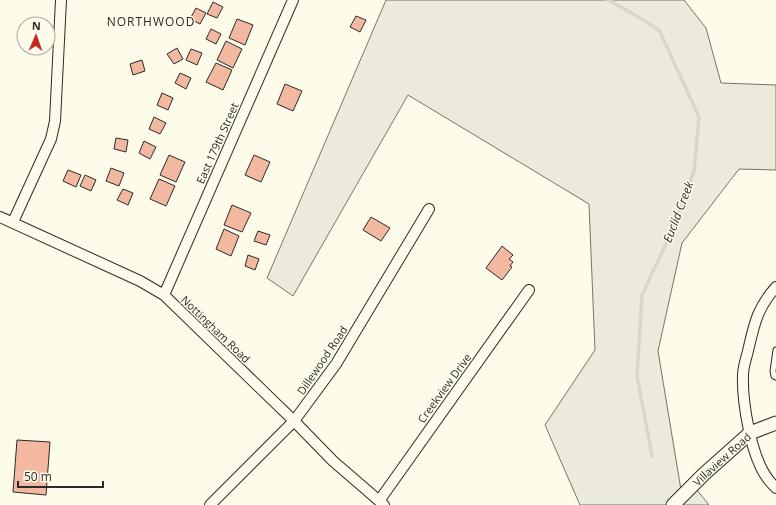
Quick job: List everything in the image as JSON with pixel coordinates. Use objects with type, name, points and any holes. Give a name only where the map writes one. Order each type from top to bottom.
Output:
[{"type":"street","points":[[13,222],[52,139],[55,121],[61,0]]},
{"type":"street","name":"East 179th Street","points":[[164,295],[293,0]]},
{"type":"street","name":"Dillewood Road","points":[[210,505],[294,421],[336,364],[429,209]]},
{"type":"street","name":"Nottingham Road","points":[[0,217],[140,281],[164,295],[294,421],[333,461],[381,503]]},
{"type":"street","points":[[776,287],[767,297],[755,319],[743,374],[745,403],[750,433],[759,463],[767,478],[776,488]]},
{"type":"street","name":"Creekview Drive","points":[[381,503],[529,290]]},
{"type":"street","name":"Villaview Road","points":[[673,505],[704,474],[750,433],[776,423]]},
{"type":"lane","points":[[776,350],[773,371],[774,376],[776,377]]},
{"type":"shaded area","points":[[386,0],[684,0],[706,28],[721,83],[776,85],[776,170],[739,169],[682,243],[658,351],[682,496],[693,485],[709,505],[580,505],[545,425],[595,350],[589,204],[408,95],[293,296],[267,278]]},
{"type":"building","points":[[213,2],[223,7],[217,18],[207,14]]},
{"type":"building","points":[[196,8],[206,13],[200,24],[190,19]]},
{"type":"building","points":[[356,16],[366,20],[360,32],[350,27]]},
{"type":"building","points":[[237,19],[253,25],[245,45],[229,38]]},
{"type":"building","points":[[211,29],[221,34],[216,44],[206,39]]},
{"type":"building","points":[[226,41],[242,49],[233,68],[217,60]]},
{"type":"building","points":[[177,48],[183,59],[174,64],[167,54]]},
{"type":"building","points":[[191,49],[202,53],[197,65],[186,60]]},
{"type":"building","points":[[142,60],[145,71],[133,75],[130,64]]},
{"type":"building","points":[[216,63],[232,70],[223,90],[206,82]]},
{"type":"building","points":[[180,73],[191,78],[186,89],[175,83]]},
{"type":"building","points":[[285,84],[302,91],[293,111],[277,104]]},
{"type":"building","points":[[162,93],[173,98],[168,110],[157,105]]},
{"type":"building","points":[[154,117],[166,123],[160,134],[149,129]]},
{"type":"building","points":[[116,138],[128,140],[126,152],[114,149]]},
{"type":"building","points":[[144,141],[156,147],[150,159],[139,153]]},
{"type":"building","points":[[169,155],[185,162],[176,182],[160,175]]},
{"type":"building","points":[[254,155],[270,162],[261,182],[245,175]]},
{"type":"building","points":[[111,168],[124,173],[119,186],[106,181]]},
{"type":"building","points":[[68,170],[81,175],[76,187],[63,181]]},
{"type":"building","points":[[85,175],[96,180],[91,191],[80,186]]},
{"type":"building","points":[[159,179],[175,186],[166,206],[150,199]]},
{"type":"building","points":[[123,189],[133,193],[128,205],[117,200]]},
{"type":"building","points":[[232,205],[251,213],[242,232],[224,225]]},
{"type":"building","points":[[371,217],[390,228],[381,241],[363,230]]},
{"type":"building","points":[[224,229],[239,236],[231,256],[216,249]]},
{"type":"building","points":[[258,231],[270,235],[266,245],[254,241]]},
{"type":"building","points":[[502,246],[513,255],[509,259],[513,262],[510,266],[512,267],[502,280],[486,268]]},
{"type":"building","points":[[248,255],[259,259],[255,270],[245,266]]},
{"type":"building","points":[[17,440],[50,442],[46,495],[13,492]]},
{"type":"waterway","name":"Euclid Creek","points":[[608,0],[659,30],[699,117],[694,171],[672,231],[642,295],[637,376],[652,456]]},
{"type":"district","name":"NORTHWOOD","points":[[151,21]]}]
